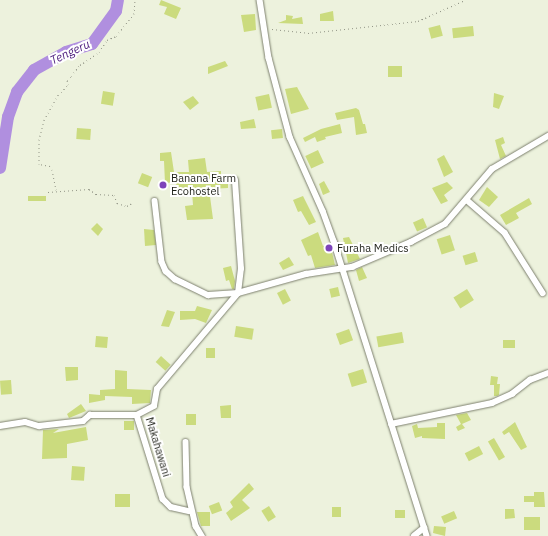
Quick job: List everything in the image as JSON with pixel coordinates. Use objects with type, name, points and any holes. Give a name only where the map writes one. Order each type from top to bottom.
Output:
[{"type":"street","points":[[260,0],[264,28],[290,137],[324,211],[427,536]]},
{"type":"street","points":[[155,201],[162,262],[166,271],[175,279],[208,294],[238,293],[306,274],[342,270],[411,242],[440,227],[467,200],[492,169],[548,136]]},
{"type":"street","points":[[137,415],[154,406],[157,389],[238,293],[241,269],[235,180]]},
{"type":"street","points":[[467,200],[506,234],[543,293]]},
{"type":"street","points":[[391,424],[492,403],[512,394],[530,380],[548,373]]},
{"type":"street","name":"Makahawani","points":[[0,426],[25,422],[39,426],[83,422],[90,415],[137,415],[163,499],[171,507],[189,511]]},
{"type":"street","points":[[186,442],[187,487],[196,526],[202,536]]},
{"type":"street","points":[[414,536],[424,528]]},
{"type":"path","points":[[56,190],[50,166],[39,164],[39,140],[44,120],[58,95],[68,85],[67,80],[80,65],[99,52],[107,40],[116,36],[134,14],[135,0]]},
{"type":"path","points":[[264,28],[308,33],[418,21],[465,0]]},
{"type":"path","points":[[48,192],[56,190],[89,189],[96,194],[114,195],[117,203],[127,206],[132,203]]},
{"type":"building","points":[[161,0],[181,8],[176,19],[164,14],[167,7],[159,5]]},
{"type":"building","points":[[333,11],[334,21],[320,21],[320,14]]},
{"type":"building","points":[[255,14],[256,30],[244,32],[241,15]]},
{"type":"building","points":[[286,15],[293,16],[292,19],[302,17],[303,24],[278,23],[286,20]]},
{"type":"building","points":[[440,25],[443,36],[431,39],[428,28]]},
{"type":"building","points":[[473,26],[474,36],[453,38],[452,28]]},
{"type":"building","points":[[225,61],[228,66],[208,74],[208,67]]},
{"type":"building","points":[[388,66],[402,66],[402,77],[388,77]]},
{"type":"building","points":[[297,87],[309,109],[291,114],[285,89]]},
{"type":"building","points":[[103,91],[115,93],[113,106],[101,104]]},
{"type":"building","points":[[494,93],[504,96],[499,109],[493,107]]},
{"type":"building","points":[[269,94],[272,108],[258,111],[255,97]]},
{"type":"building","points":[[193,96],[199,103],[190,110],[183,102]]},
{"type":"building","points":[[356,108],[359,110],[367,133],[356,135],[354,117],[337,120],[335,113]]},
{"type":"building","points":[[254,119],[256,128],[241,129],[240,122]]},
{"type":"building","points":[[340,124],[342,133],[325,137],[326,139],[317,142],[315,137],[305,142],[303,138],[321,129]]},
{"type":"building","points":[[77,128],[91,129],[90,140],[76,139]]},
{"type":"building","points":[[282,129],[283,138],[272,139],[271,130]]},
{"type":"building","points":[[503,137],[505,143],[501,145],[506,156],[500,159],[495,140]]},
{"type":"building","points":[[318,150],[324,163],[311,169],[305,156]]},
{"type":"building","points":[[171,152],[174,172],[189,172],[188,160],[205,158],[207,172],[221,171],[221,183],[228,182],[228,188],[209,189],[213,219],[187,220],[185,206],[193,205],[192,192],[177,194],[176,182],[165,183],[164,161],[160,161],[160,153]]},
{"type":"building","points":[[444,155],[453,172],[444,177],[437,159]]},
{"type":"building","points":[[142,173],[152,177],[148,187],[138,183]]},
{"type":"building","points":[[324,181],[330,192],[323,195],[319,184]]},
{"type":"building","points":[[447,182],[453,188],[444,195],[448,201],[441,204],[432,188]]},
{"type":"building","points":[[487,187],[498,197],[489,207],[479,200]]},
{"type":"building","points":[[28,196],[46,196],[46,201],[28,201]]},
{"type":"building","points":[[303,196],[316,222],[309,225],[301,211],[298,212],[293,200]]},
{"type":"building","points":[[529,198],[532,204],[516,213],[519,218],[506,225],[500,215]]},
{"type":"building","points":[[423,218],[427,227],[417,232],[413,222]]},
{"type":"building","points":[[97,223],[103,229],[98,236],[91,229]]},
{"type":"building","points":[[144,229],[154,230],[156,245],[145,246]]},
{"type":"building","points":[[318,232],[323,246],[330,244],[335,265],[315,268],[311,255],[308,256],[301,240]]},
{"type":"building","points":[[450,235],[455,250],[442,255],[437,239]]},
{"type":"building","points":[[349,237],[360,259],[348,263],[343,238]]},
{"type":"building","points":[[475,252],[478,262],[465,265],[463,256]]},
{"type":"building","points":[[289,257],[294,265],[283,270],[279,263]]},
{"type":"building","points":[[231,266],[235,281],[234,289],[232,289],[229,280],[226,281],[223,268]]},
{"type":"building","points":[[362,267],[367,278],[359,281],[356,270]]},
{"type":"building","points":[[338,287],[340,296],[331,298],[329,289]]},
{"type":"building","points":[[285,289],[291,301],[283,305],[277,293]]},
{"type":"building","points":[[467,289],[474,300],[460,309],[453,297]]},
{"type":"building","points":[[197,306],[212,310],[206,323],[195,319],[180,320],[180,311],[195,311]]},
{"type":"building","points":[[167,310],[175,312],[169,327],[161,326]]},
{"type":"building","points":[[236,326],[254,329],[252,340],[234,337]]},
{"type":"building","points":[[349,329],[353,340],[340,345],[336,334]]},
{"type":"building","points":[[402,332],[404,343],[378,347],[376,337]]},
{"type":"building","points":[[96,336],[108,337],[107,348],[95,347]]},
{"type":"building","points":[[503,340],[515,340],[515,348],[503,348]]},
{"type":"building","points":[[206,348],[215,348],[215,358],[206,358]]},
{"type":"building","points":[[161,356],[171,365],[165,371],[156,362]]},
{"type":"building","points":[[65,367],[78,367],[78,380],[66,381]]},
{"type":"building","points":[[363,369],[367,382],[352,387],[348,374]]},
{"type":"building","points":[[115,370],[127,371],[127,389],[151,390],[150,403],[132,404],[132,397],[105,396],[105,400],[89,403],[89,394],[100,395],[100,390],[115,389]]},
{"type":"building","points":[[491,376],[498,377],[497,384],[500,384],[499,395],[497,396],[494,396],[494,385],[490,385]]},
{"type":"building","points":[[11,380],[12,394],[1,395],[0,381]]},
{"type":"building","points":[[81,404],[86,411],[69,418],[67,414]]},
{"type":"building","points":[[231,405],[231,418],[221,418],[220,406]]},
{"type":"building","points":[[467,413],[471,420],[462,424],[465,428],[458,431],[456,427],[461,424],[456,415]]},
{"type":"building","points":[[186,414],[196,414],[196,425],[186,425]]},
{"type":"building","points":[[124,421],[134,421],[134,430],[124,430]]},
{"type":"building","points":[[515,422],[527,447],[521,450],[509,432],[504,435],[502,432]]},
{"type":"building","points":[[437,423],[445,423],[445,439],[422,438],[422,436],[415,438],[412,426],[417,424],[418,428],[437,427]]},
{"type":"building","points":[[86,427],[88,440],[67,444],[67,458],[42,459],[43,430],[59,429],[53,433]]},
{"type":"building","points":[[494,438],[505,457],[499,461],[488,441]]},
{"type":"building","points":[[479,446],[483,454],[469,461],[465,453]]},
{"type":"building","points":[[72,466],[85,467],[84,481],[71,480]]},
{"type":"building","points":[[249,483],[254,489],[242,500],[250,508],[231,521],[226,513],[233,507],[230,502]]},
{"type":"building","points":[[534,492],[544,492],[545,507],[534,507],[534,502],[524,502],[524,496],[534,496]]},
{"type":"building","points":[[115,494],[130,494],[130,507],[115,507]]},
{"type":"building","points":[[219,502],[222,510],[212,514],[209,506]]},
{"type":"building","points":[[269,506],[276,517],[268,522],[261,511]]},
{"type":"building","points":[[332,507],[341,507],[341,517],[332,517]]},
{"type":"building","points":[[505,509],[514,509],[515,518],[505,519]]},
{"type":"building","points":[[395,510],[405,510],[405,518],[395,518]]},
{"type":"building","points":[[454,511],[457,518],[444,524],[441,516]]},
{"type":"building","points":[[197,512],[210,512],[210,526],[201,526]]},
{"type":"building","points":[[524,517],[540,517],[540,530],[524,530]]},
{"type":"building","points":[[434,526],[446,527],[445,536],[433,533]]},
{"type":"waterway","name":"Tengeru","points":[[0,168],[8,117],[17,92],[34,70],[66,52],[92,44],[116,11],[118,0]]},
{"type":"place","name":"Banana Farm Ecohostel","points":[[163,185]]},
{"type":"place","name":"Furaha Medics","points":[[329,248]]}]
